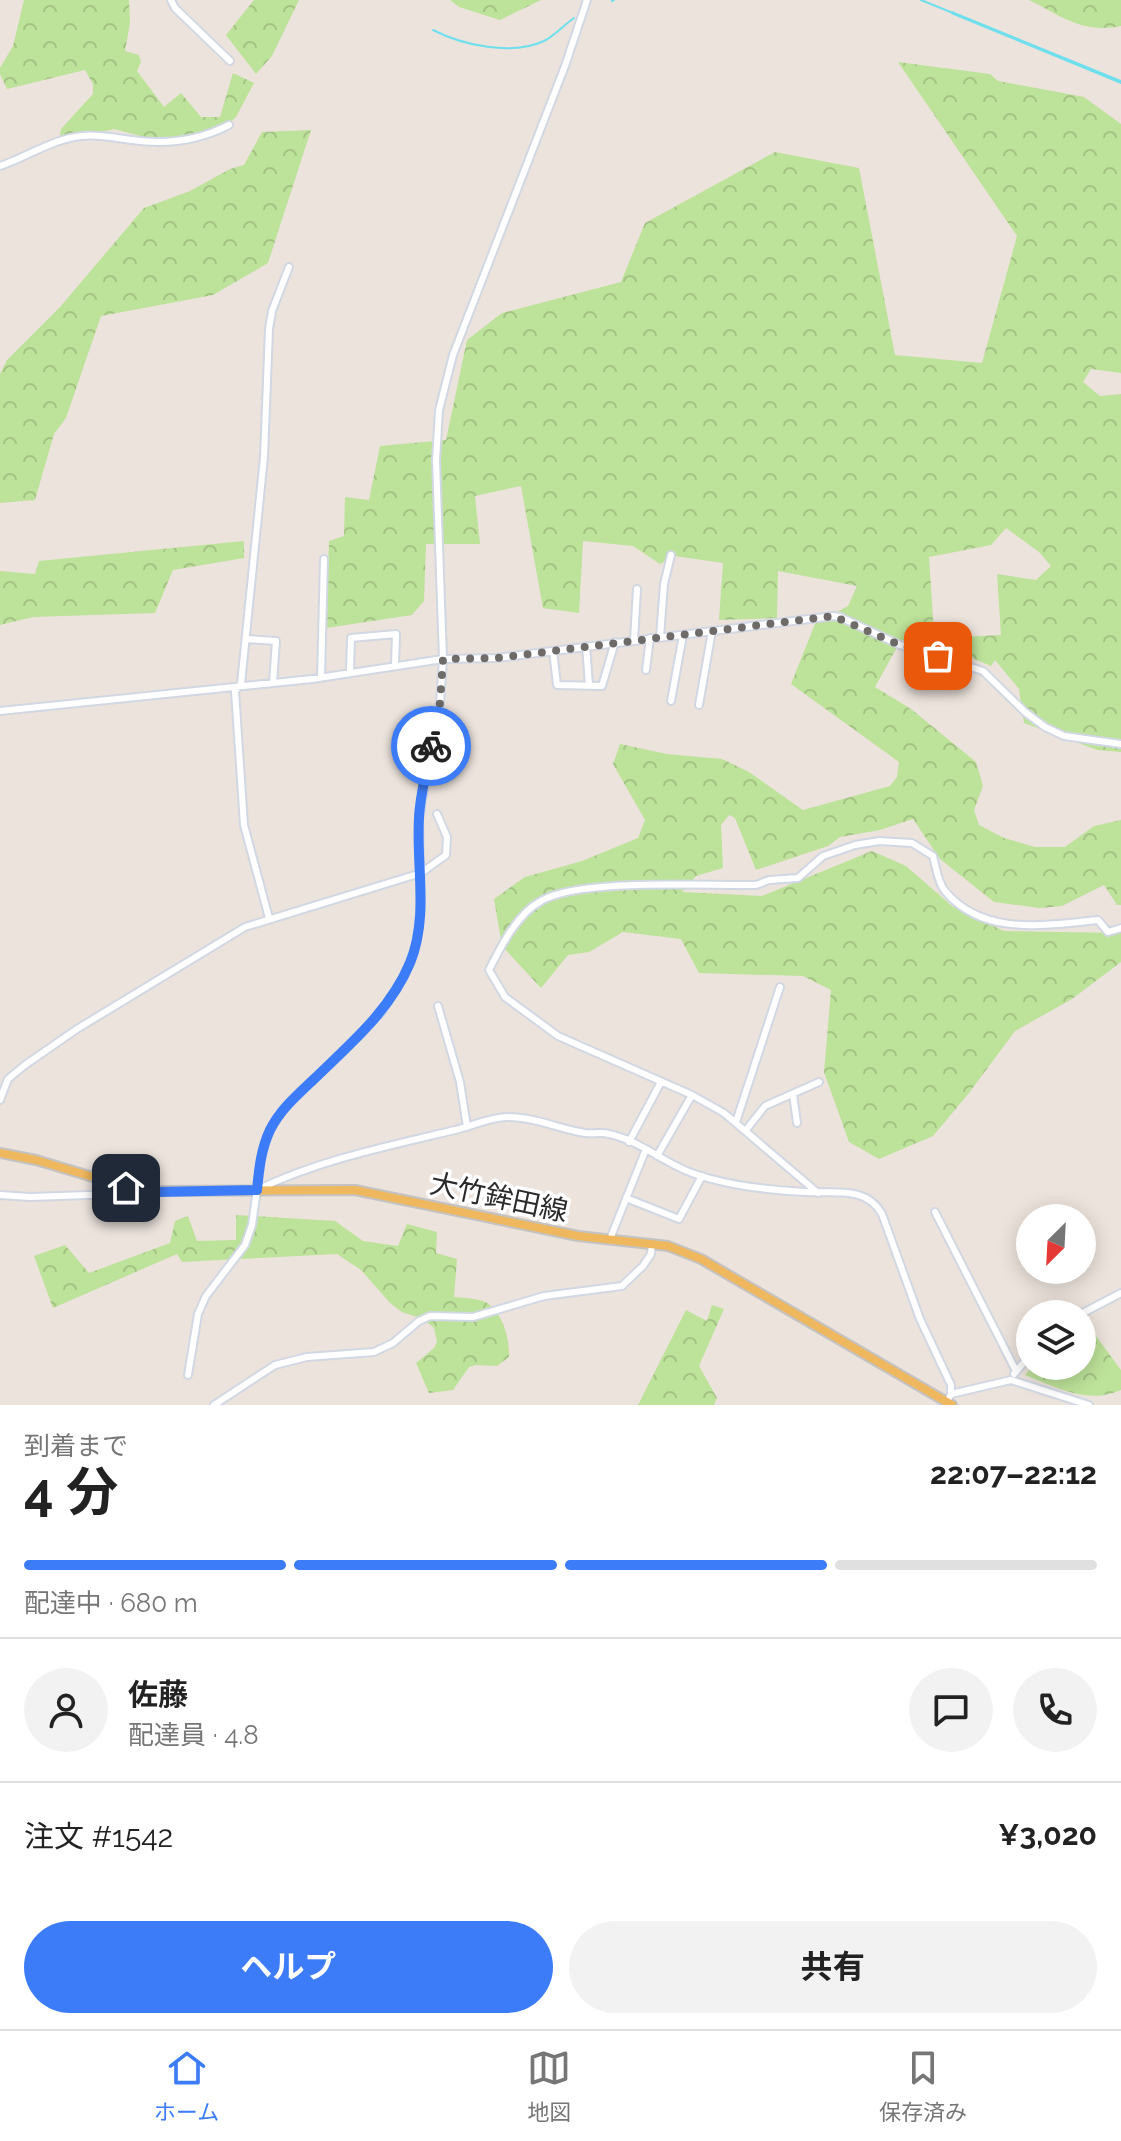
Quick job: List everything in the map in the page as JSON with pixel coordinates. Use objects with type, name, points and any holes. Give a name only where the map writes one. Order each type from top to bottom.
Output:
[{"type":"main road","name":"大竹鉾田線","points":[[0,1153],[36,1160],[126,1188],[156,1192],[355,1190],[531,1227],[683,1250],[950,1400]]},
{"type":"street","points":[[171,0],[175,8],[230,61]]},
{"type":"street","points":[[188,1375],[198,1314],[206,1296],[245,1245],[252,1225],[262,1154],[276,1120],[293,1099],[367,1028],[393,995],[403,979],[419,933],[419,818],[440,703],[443,659],[436,460],[439,410],[464,325],[565,66],[587,0]]},
{"type":"street","points":[[0,166],[46,146],[83,136],[179,141],[214,133],[229,125]]},
{"type":"street","points":[[269,918],[244,825],[235,691],[241,684],[247,639],[264,457],[269,329],[272,311],[289,267]]},
{"type":"street","points":[[660,637],[664,584],[671,555]]},
{"type":"street","points":[[321,677],[324,559]]},
{"type":"street","points":[[634,640],[637,589]]},
{"type":"street","points":[[0,711],[273,683],[443,659],[497,658],[825,616],[840,617],[900,645],[983,671],[1025,712],[1064,736],[1121,744]]},
{"type":"street","points":[[699,705],[712,631]]},
{"type":"street","points":[[350,672],[351,638],[396,634],[395,665]]},
{"type":"street","points":[[671,701],[683,635]]},
{"type":"street","points":[[646,670],[650,638]]},
{"type":"street","points":[[247,639],[276,641],[273,683]]},
{"type":"street","points":[[553,651],[557,685],[602,686],[615,642]]},
{"type":"street","points":[[586,646],[589,685]]},
{"type":"street","points":[[0,1100],[8,1079],[77,1029],[245,927],[421,873],[446,855],[447,837],[437,814]]},
{"type":"street","points":[[818,1193],[769,1154],[736,1122],[692,1095],[558,1036],[505,997],[489,970],[532,907],[563,892],[579,890],[756,885],[769,880],[798,878],[836,849],[879,841],[912,843],[933,856],[943,889],[963,908],[981,918],[1029,926],[1098,920],[1108,932],[1121,928]]},
{"type":"street","points":[[736,1122],[780,987]]},
{"type":"street","points":[[438,1006],[460,1082],[467,1127]]},
{"type":"street","points":[[629,1142],[661,1082]]},
{"type":"street","points":[[746,1130],[765,1106],[819,1082]]},
{"type":"street","points":[[793,1094],[797,1123]]},
{"type":"street","points":[[657,1156],[692,1095]]},
{"type":"street","points":[[257,1190],[299,1172],[375,1149],[467,1127],[491,1118],[511,1117],[583,1132],[608,1133],[702,1176],[763,1190],[858,1194],[872,1200],[877,1206],[920,1319],[951,1385],[950,1400],[1011,1380],[1089,1405]]},
{"type":"street","points":[[610,1239],[646,1149]]},
{"type":"street","points":[[626,1198],[679,1219],[702,1176]]},
{"type":"street","points":[[0,1195],[118,1194],[126,1188]]},
{"type":"street","points":[[935,1212],[1016,1371],[1011,1380]]},
{"type":"street","points":[[214,1405],[275,1365],[307,1357],[364,1354],[383,1349],[430,1316],[473,1317],[544,1296],[622,1286],[643,1266],[651,1254],[652,1244]]},
{"type":"street","points":[[1096,1306],[1121,1293]]},
{"type":"green space","points":[[24,0],[129,0],[130,23],[125,51],[139,55],[141,62],[137,71],[164,107],[181,93],[201,117],[220,117],[233,73],[254,83],[236,117],[224,127],[171,144],[114,129],[68,140],[60,137],[61,129],[93,94],[93,84],[85,70],[7,89],[0,74],[0,68],[13,46]]},
{"type":"green space","points":[[254,0],[299,0],[272,56],[256,74],[226,35]]},
{"type":"green space","points":[[450,0],[541,0],[500,20],[459,7]]},
{"type":"green space","points":[[1029,0],[1121,0],[1121,26],[1084,26]]},
{"type":"green space","points":[[898,62],[990,74],[998,81],[1084,97],[1121,124],[1121,373],[1091,369],[1083,382],[1100,396],[1121,394],[1121,752],[1097,750],[1024,723],[1019,689],[995,660],[991,666],[948,648],[901,640],[875,687],[911,709],[976,762],[983,786],[974,810],[979,825],[1004,838],[1035,847],[1065,847],[1094,826],[1121,820],[1121,905],[1117,905],[1104,885],[1062,906],[1040,908],[994,902],[940,859],[913,819],[880,830],[840,837],[828,846],[756,870],[735,818],[729,815],[721,825],[723,868],[696,876],[682,892],[762,896],[872,851],[906,866],[952,906],[1004,931],[1121,933],[1121,962],[1072,999],[1015,1031],[933,1136],[879,1159],[849,1142],[824,1072],[831,990],[803,976],[699,973],[681,939],[623,932],[589,952],[568,955],[541,988],[502,946],[494,899],[525,877],[582,861],[638,838],[645,820],[613,764],[620,744],[667,754],[722,759],[749,772],[803,810],[890,786],[897,777],[899,762],[791,684],[815,624],[848,606],[857,586],[778,571],[777,618],[719,620],[723,563],[675,556],[660,564],[633,546],[583,541],[579,613],[543,608],[521,486],[475,496],[480,544],[426,544],[424,601],[412,615],[326,628],[329,541],[344,536],[345,497],[369,500],[380,446],[446,440],[467,340],[502,313],[621,282],[645,223],[775,152],[859,168],[895,355],[982,363],[1017,236]],"holes":[[[1006,528],[1039,552],[1051,566],[1036,580],[997,574],[1001,635],[957,637],[934,633],[929,557],[991,545]]]},
{"type":"green space","points":[[311,130],[268,263],[213,295],[101,316],[66,418],[54,434],[35,500],[0,503],[0,374],[7,360],[60,307],[144,208],[190,191],[230,169],[244,165],[262,132]]},
{"type":"green space","points":[[244,541],[244,558],[173,570],[155,613],[33,617],[0,625],[0,571],[35,574],[39,561]]},
{"type":"green space","points":[[236,1215],[335,1221],[363,1241],[398,1246],[407,1224],[437,1232],[436,1253],[457,1259],[454,1297],[479,1300],[493,1307],[504,1327],[509,1357],[497,1366],[469,1367],[453,1390],[429,1393],[416,1363],[434,1348],[437,1342],[434,1328],[390,1303],[361,1270],[337,1254],[182,1262],[177,1254],[53,1308],[34,1256],[65,1245],[89,1273],[170,1243],[175,1221],[188,1216],[197,1241],[236,1240]]},
{"type":"green space","points":[[712,1305],[724,1309],[699,1366],[717,1398],[714,1405],[638,1405],[686,1310],[707,1321]]},
{"type":"green space","points":[[1096,1336],[1121,1370],[1121,1390],[1096,1396],[1060,1389],[1038,1380],[1096,1380]]},
{"type":"water","points":[[952,11],[1121,80],[1121,84],[951,14]]},
{"type":"waterway","points":[[921,0],[953,13]]},
{"type":"waterway","points":[[433,30],[472,44],[517,48],[544,41],[574,18]]},
{"type":"way so far","points":[[431,746],[440,703],[443,659],[497,658],[825,616],[840,617],[900,645],[938,656]]},
{"type":"route","points":[[126,1188],[175,1193],[257,1190],[266,1141],[283,1110],[381,1013],[403,979],[419,933],[419,818],[431,746]]}]
